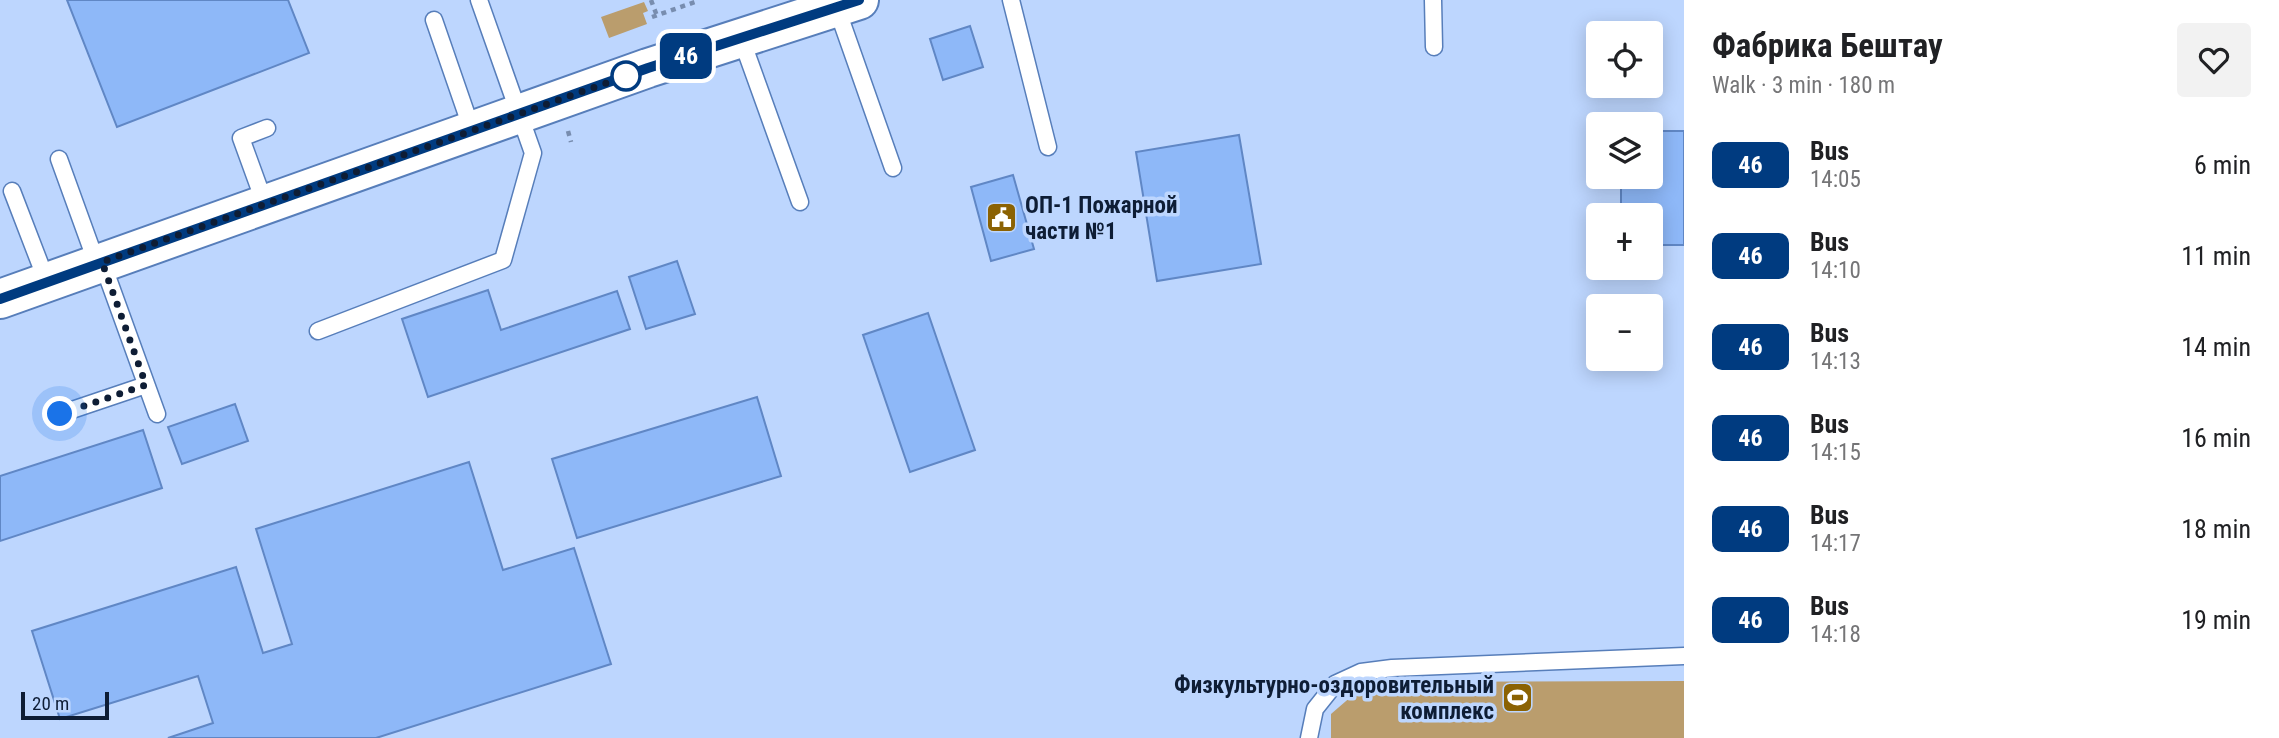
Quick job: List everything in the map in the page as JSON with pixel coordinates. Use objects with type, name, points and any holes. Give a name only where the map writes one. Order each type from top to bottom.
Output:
[{"type":"main road","points":[[0,299],[648,68],[847,3]]},
{"type":"lane","points":[[318,331],[503,260],[533,153],[480,0]]},
{"type":"lane","points":[[1011,0],[1048,147]]},
{"type":"lane","points":[[1433,0],[1434,47]]},
{"type":"lane","points":[[847,3],[892,168]]},
{"type":"lane","points":[[434,20],[472,130]]},
{"type":"lane","points":[[741,38],[800,202]]},
{"type":"lane","points":[[265,204],[241,138],[267,128]]},
{"type":"lane","points":[[59,159],[157,414]]},
{"type":"lane","points":[[12,191],[47,282]]},
{"type":"lane","points":[[60,414],[146,385]]},
{"type":"lane","points":[[1309,738],[1315,709],[1335,684],[1361,672],[1406,667],[1684,656]]},
{"type":"path","points":[[651,0],[655,17],[695,2]]},
{"type":"shaded area","points":[[644,2],[648,11],[643,13],[647,24],[609,38],[601,17]]},
{"type":"shaded area","name":"Физкультурно-оздоровительный комплекс","points":[[1684,681],[1684,738],[1331,738],[1331,714],[1368,682]]},
{"type":"building","points":[[67,0],[288,0],[309,53],[117,127]]},
{"type":"building","points":[[970,26],[983,67],[943,80],[930,39]]},
{"type":"building","points":[[1663,131],[1684,131],[1684,245],[1663,245],[1663,203],[1621,203],[1621,189],[1663,189]]},
{"type":"building","points":[[1239,135],[1261,264],[1157,281],[1136,152]]},
{"type":"building","name":"ОП-1 Пожарной части №1","points":[[1013,175],[1034,249],[991,261],[971,187]]},
{"type":"building","points":[[677,261],[695,314],[646,329],[629,277]]},
{"type":"building","points":[[488,290],[501,330],[617,291],[630,329],[428,397],[402,319]]},
{"type":"building","points":[[928,313],[975,450],[910,472],[863,335]]},
{"type":"building","points":[[757,397],[781,476],[577,538],[552,459]]},
{"type":"building","points":[[235,404],[248,441],[182,464],[168,427]]},
{"type":"building","points":[[143,430],[162,488],[0,541],[0,476]]},
{"type":"building","points":[[469,462],[503,570],[574,548],[611,664],[376,738],[168,738],[213,723],[198,676],[60,719],[32,631],[236,567],[263,653],[292,644],[256,529]]},
{"type":"bus line","name":"46","points":[[0,299],[648,68],[859,0]]},
{"type":"place","name":"ОП-1 Пожарной части №1","points":[[1002,218]]},
{"type":"place","name":"Физкультурно-оздоровительный комплекс","points":[[1517,698]]},
{"type":"route","points":[[60,414],[146,385],[102,262],[626,76]]}]
